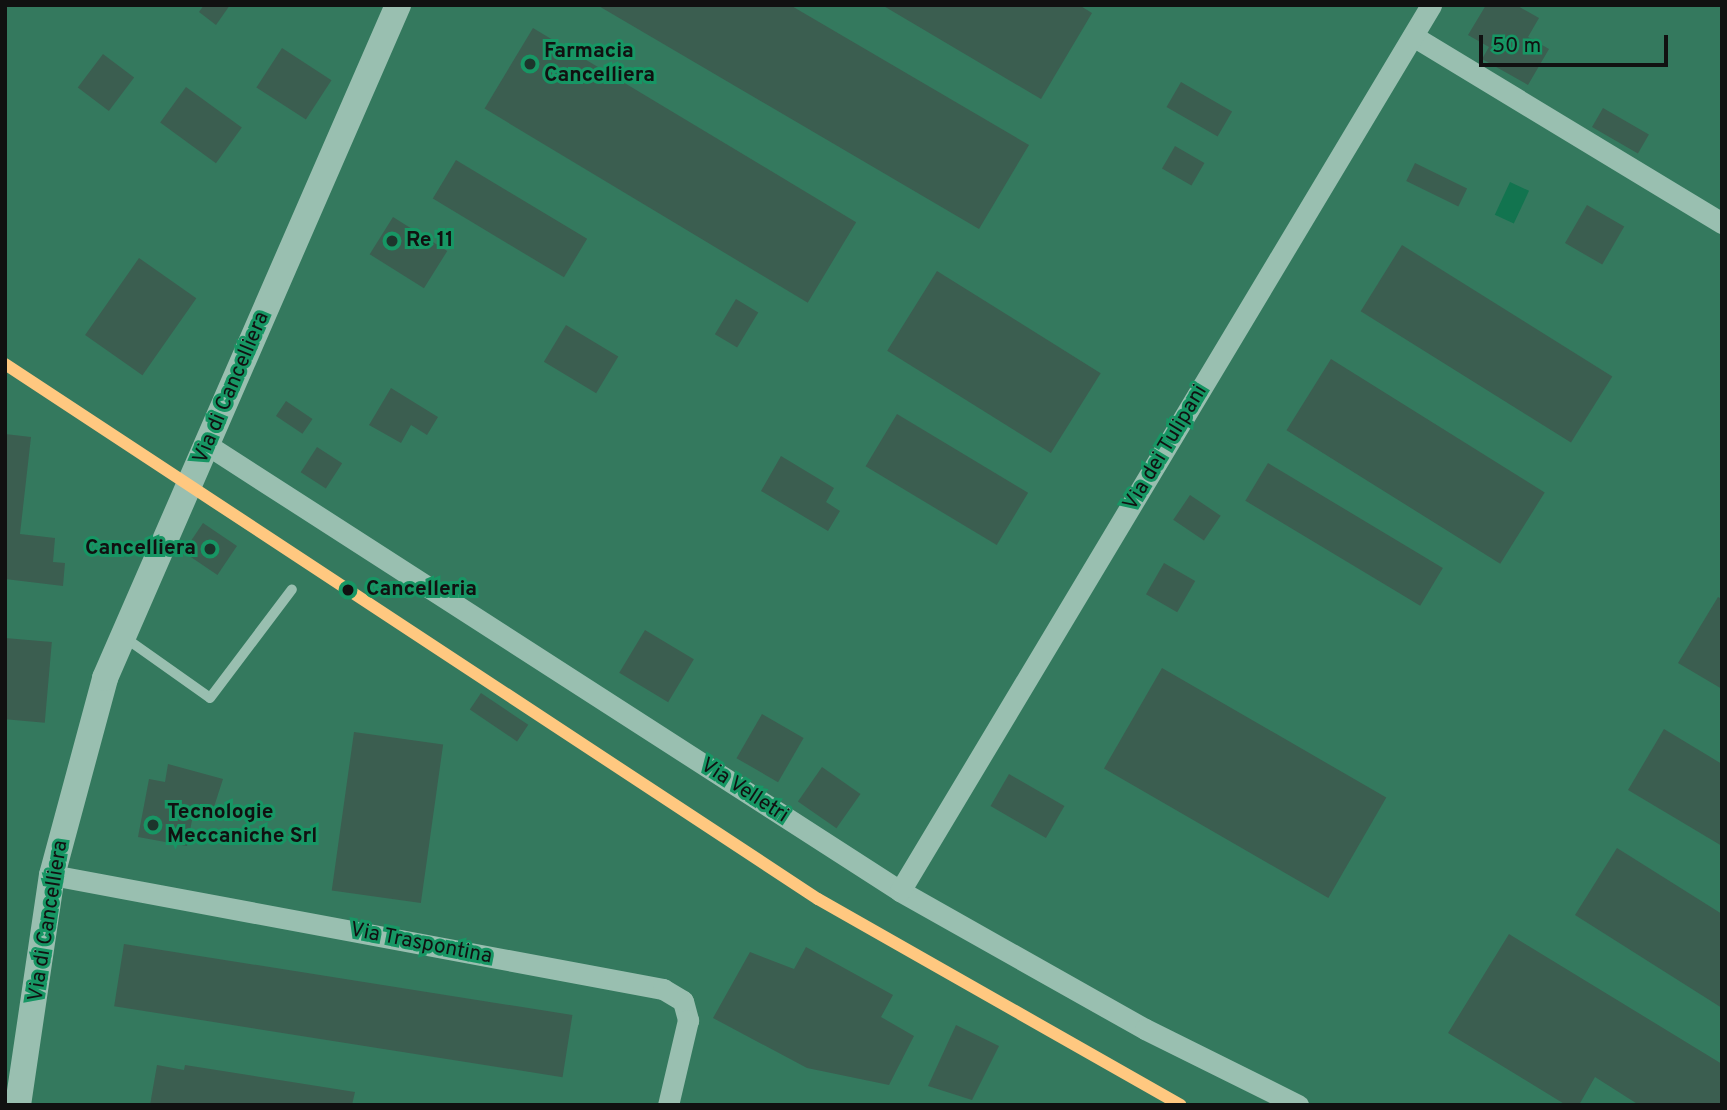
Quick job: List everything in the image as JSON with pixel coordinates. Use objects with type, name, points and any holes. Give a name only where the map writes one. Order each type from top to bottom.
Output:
[{"type":"street","name":"Via di Cancelliera","points":[[18,1105],[15,1072],[52,875],[105,678],[121,636],[209,446],[398,5]]},
{"type":"street","name":"Via dei Tulipani","points":[[900,891],[1431,5]]},
{"type":"street","points":[[1413,36],[1722,223]]},
{"type":"street","name":"Via Velletri","points":[[209,446],[900,891],[1145,1029],[1298,1105]]},
{"type":"street","name":"Via Traspontina","points":[[52,875],[663,989],[683,1001],[688,1020],[668,1105]]},
{"type":"lane","points":[[121,636],[211,698],[292,589]]},
{"type":"shaded area","points":[[1510,182],[1529,191],[1514,224],[1495,215]]},
{"type":"building","points":[[204,5],[230,5],[216,25],[199,12]]},
{"type":"building","points":[[597,5],[790,5],[1029,145],[979,229]]},
{"type":"building","points":[[882,5],[1079,5],[1092,13],[1041,99]]},
{"type":"building","points":[[1486,5],[1516,5],[1539,18],[1528,37],[1549,49],[1528,85],[1482,59],[1489,47],[1468,35]]},
{"type":"building","points":[[533,28],[856,222],[808,303],[485,109]]},
{"type":"building","points":[[282,48],[331,80],[306,120],[256,87]]},
{"type":"building","points":[[103,54],[134,77],[109,111],[78,88]]},
{"type":"building","points":[[1181,82],[1232,112],[1218,137],[1166,107]]},
{"type":"building","points":[[186,87],[242,128],[216,163],[160,123]]},
{"type":"building","points":[[1603,108],[1649,134],[1638,154],[1592,127]]},
{"type":"building","points":[[1175,146],[1204,163],[1191,186],[1162,169]]},
{"type":"building","points":[[456,160],[587,239],[564,277],[433,199]]},
{"type":"building","points":[[1415,163],[1467,188],[1458,206],[1406,181]]},
{"type":"building","points":[[1587,205],[1624,226],[1602,265],[1565,243]]},
{"type":"building","points":[[393,217],[447,251],[424,288],[370,254]]},
{"type":"building","points":[[1402,245],[1612,376],[1571,443],[1361,311]]},
{"type":"building","points":[[139,258],[196,298],[142,375],[85,335]]},
{"type":"building","points":[[937,271],[1101,373],[1051,453],[887,351]]},
{"type":"building","points":[[736,299],[758,312],[737,348],[715,334]]},
{"type":"building","points":[[566,325],[618,356],[596,393],[544,362]]},
{"type":"building","points":[[1331,359],[1545,493],[1500,564],[1286,430]]},
{"type":"building","points":[[391,388],[438,417],[427,435],[411,425],[401,443],[369,425]]},
{"type":"building","points":[[286,401],[313,419],[302,434],[276,416]]},
{"type":"building","points":[[897,414],[1028,493],[997,545],[866,466]]},
{"type":"building","points":[[5,434],[31,437],[20,534],[55,538],[53,562],[65,563],[63,586],[5,579]]},
{"type":"building","points":[[317,447],[342,463],[326,488],[301,472]]},
{"type":"building","points":[[781,456],[834,488],[826,502],[840,511],[828,531],[761,491]]},
{"type":"building","points":[[1268,463],[1443,568],[1420,606],[1245,501]]},
{"type":"building","points":[[1190,495],[1221,516],[1204,541],[1173,520]]},
{"type":"building","name":"Cancelliera","points":[[203,523],[237,546],[217,575],[183,552]]},
{"type":"building","points":[[1164,563],[1195,581],[1177,612],[1146,594]]},
{"type":"building","points":[[1718,597],[1722,599],[1722,689],[1678,663]]},
{"type":"building","points":[[645,630],[694,659],[668,702],[619,673]]},
{"type":"building","points":[[5,638],[52,642],[45,723],[5,719]]},
{"type":"building","points":[[1162,668],[1386,798],[1328,898],[1104,768]]},
{"type":"building","points":[[481,693],[528,725],[517,741],[470,710]]},
{"type":"building","points":[[762,714],[804,738],[778,782],[736,758]]},
{"type":"building","points":[[1664,729],[1722,764],[1722,846],[1628,790]]},
{"type":"building","points":[[354,732],[443,745],[421,903],[332,890]]},
{"type":"building","points":[[168,764],[223,779],[212,813],[194,810],[187,846],[138,837],[149,779],[165,782]]},
{"type":"building","points":[[822,767],[861,794],[836,828],[798,801]]},
{"type":"building","points":[[1009,774],[1064,806],[1046,838],[990,806]]},
{"type":"building","points":[[1617,848],[1722,914],[1722,1008],[1575,915]]},
{"type":"building","points":[[1509,934],[1722,1064],[1722,1105],[1639,1105],[1595,1077],[1579,1105],[1566,1105],[1448,1033]]},
{"type":"building","points":[[124,944],[572,1015],[563,1077],[114,1006]]},
{"type":"building","points":[[806,947],[893,995],[881,1017],[914,1036],[889,1085],[807,1068],[713,1018],[750,952],[794,969]]},
{"type":"building","points":[[956,1025],[999,1046],[972,1100],[928,1086]]},
{"type":"building","points":[[157,1065],[184,1070],[185,1065],[355,1092],[352,1105],[150,1105]]},
{"type":"transit line","points":[[5,364],[818,899],[1181,1105]]},
{"type":"place","name":"Farmacia Cancelliera","points":[[530,64]]},
{"type":"place","name":"Re 11","points":[[392,241]]},
{"type":"place","name":"Cancelliera","points":[[210,549]]},
{"type":"place","name":"Cancelleria","points":[[348,590]]},
{"type":"place","name":"Tecnologie Meccaniche Srl","points":[[153,825]]}]
